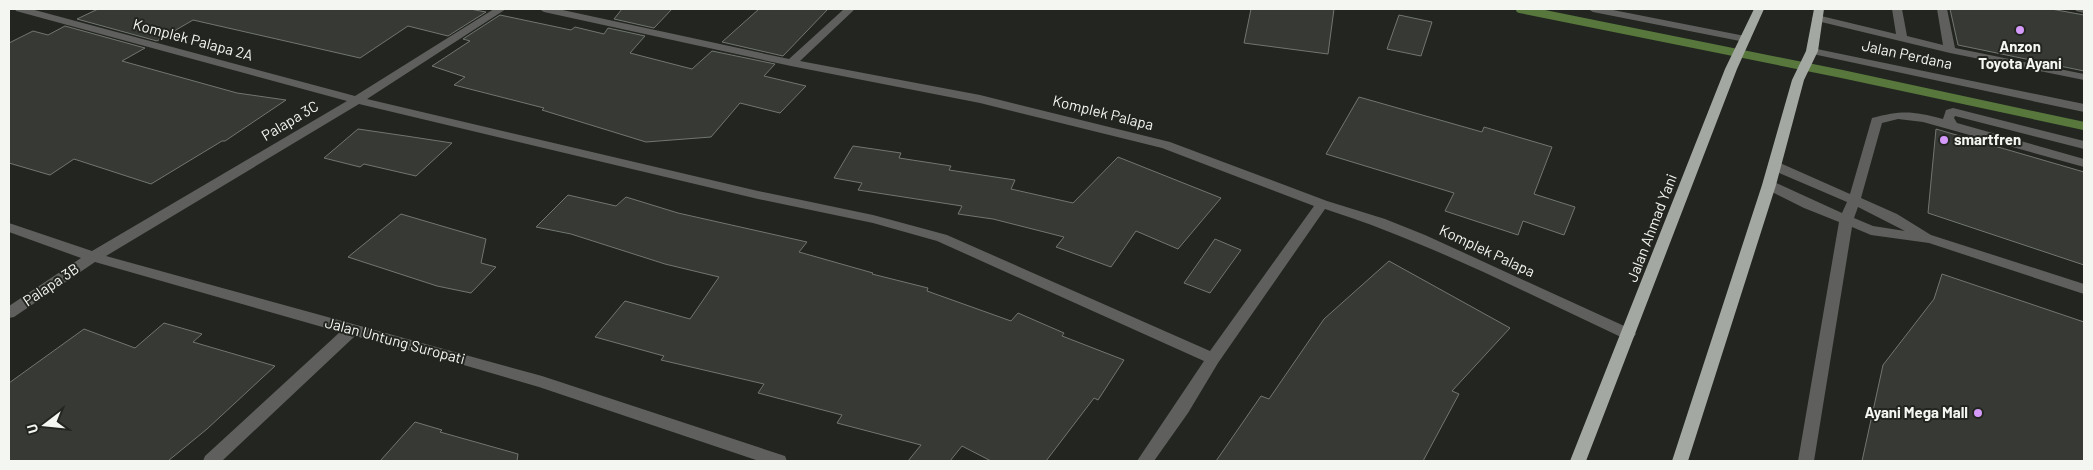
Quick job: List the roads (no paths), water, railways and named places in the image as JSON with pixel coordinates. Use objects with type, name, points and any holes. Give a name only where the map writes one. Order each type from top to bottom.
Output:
[{"type":"highway","name":"Jalan Ahmad Yani","points":[[1578,461],[1731,69],[1759,9]]},
{"type":"highway","points":[[1680,461],[1775,166],[1798,80],[1811,53],[1818,13]]},
{"type":"street","name":"Komplek Palapa 2A","points":[[20,9],[357,100],[758,195],[873,220],[942,238],[1213,359]]},
{"type":"street","name":"Palapa 3C","points":[[93,257],[357,100],[501,9]]},
{"type":"street","name":"Komplek Palapa","points":[[544,9],[792,63],[980,99],[1166,145],[1322,204],[1380,222],[1420,238],[1628,334]]},
{"type":"street","points":[[792,63],[850,9]]},
{"type":"street","points":[[1593,9],[1744,42]]},
{"type":"street","points":[[1897,9],[1902,38]]},
{"type":"street","points":[[1942,9],[1950,50]]},
{"type":"street","points":[[2080,9],[2084,10]]},
{"type":"street","points":[[1818,13],[1950,50],[2084,77]]},
{"type":"street","name":"Jalan Perdana","points":[[1811,53],[2084,108]]},
{"type":"street","points":[[1952,126],[1948,118],[1950,113],[1953,112],[2084,145]]},
{"type":"street","points":[[1806,461],[1846,222],[1876,121],[1898,115],[1910,116],[2084,163]]},
{"type":"street","points":[[1775,166],[1892,217],[1930,239],[2084,290]]},
{"type":"street","points":[[1769,185],[1846,222],[1885,234],[1930,239]]},
{"type":"street","points":[[1145,461],[1182,409],[1213,359],[1322,204]]},
{"type":"street","name":"Jalan Untung Suropati","points":[[9,227],[93,257],[542,382],[779,461]]},
{"type":"street","name":"Palapa 3B","points":[[9,313],[93,257]]},
{"type":"street","points":[[210,461],[352,330]]},
{"type":"waterway","points":[[1520,9],[1842,74],[2084,126]]},
{"type":"place","name":"Anzon Toyota Ayani","points":[[2020,30]]},
{"type":"place","name":"smartfren","points":[[1944,140]]},
{"type":"place","name":"Ayani Mega Mall","points":[[1978,413]]}]
